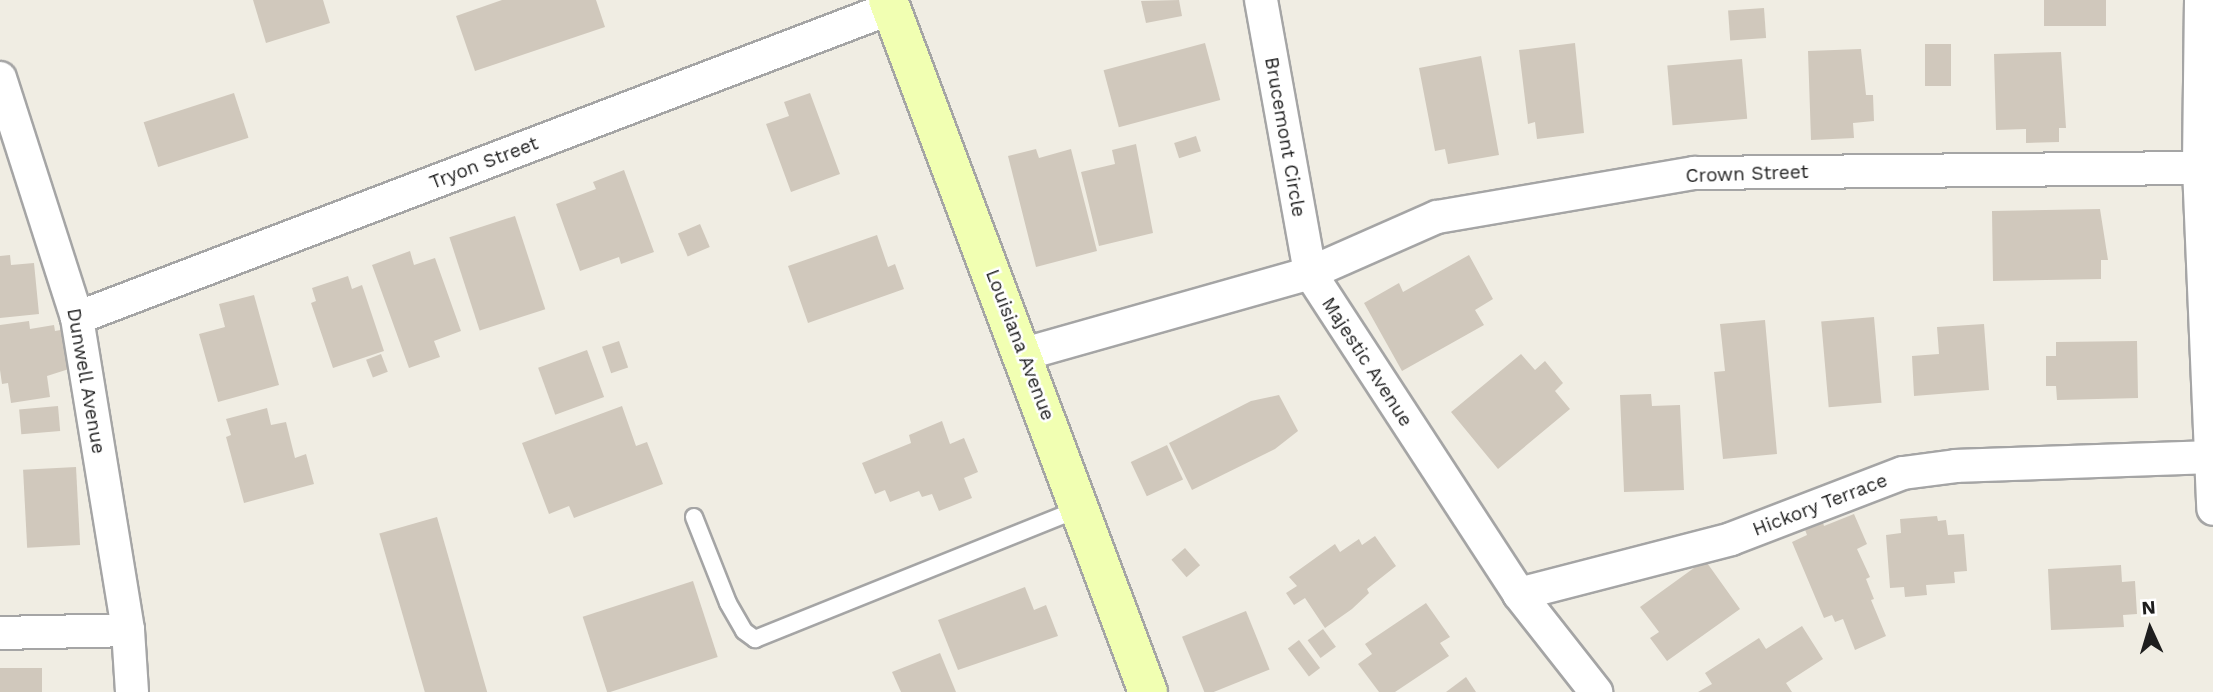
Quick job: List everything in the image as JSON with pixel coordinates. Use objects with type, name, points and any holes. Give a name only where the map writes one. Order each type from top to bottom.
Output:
[{"type":"street","name":"Brucemont Circle","points":[[1261,0],[1310,274]]},
{"type":"street","points":[[2201,0],[2199,168],[2213,509]]},
{"type":"street","name":"Tryon Street","points":[[77,318],[890,4]]},
{"type":"street","name":"Louisiana Avenue","points":[[890,4],[1024,354],[1148,692]]},
{"type":"street","name":"Dunwell Avenue","points":[[0,78],[77,318],[128,629],[132,692]]},
{"type":"street","name":"Crown Street","points":[[1310,274],[1437,217],[1694,173],[2199,168]]},
{"type":"street","points":[[1024,354],[1310,274]]},
{"type":"street","name":"Majestic Avenue","points":[[1310,274],[1519,594],[1596,692]]},
{"type":"street","name":"Hickory Terrace","points":[[1519,594],[1731,539],[1903,473],[1956,467],[2211,457]]},
{"type":"street","points":[[0,633],[128,629]]},
{"type":"lane","points":[[694,517],[727,603],[744,631],[755,639],[1081,508]]},
{"type":"building","points":[[253,0],[323,0],[330,23],[266,43]]},
{"type":"building","points":[[502,0],[596,0],[605,27],[475,71],[456,16]]},
{"type":"building","points":[[1179,0],[1182,16],[1146,23],[1141,1]]},
{"type":"building","points":[[2044,0],[2106,0],[2106,26],[2044,26]]},
{"type":"building","points":[[1764,8],[1766,38],[1730,40],[1728,11]]},
{"type":"building","points":[[1205,43],[1220,100],[1119,127],[1104,70]]},
{"type":"building","points":[[1575,43],[1584,133],[1537,139],[1535,122],[1528,124],[1519,50]]},
{"type":"building","points":[[1925,44],[1951,44],[1951,86],[1925,86]]},
{"type":"building","points":[[1861,49],[1866,95],[1873,95],[1874,121],[1853,123],[1854,138],[1811,140],[1808,51]]},
{"type":"building","points":[[2061,52],[2066,128],[2059,128],[2059,142],[2026,143],[2026,129],[1996,130],[1994,54]]},
{"type":"building","points":[[1481,56],[1499,155],[1448,164],[1445,149],[1435,151],[1419,68]]},
{"type":"building","points":[[1742,59],[1747,119],[1673,125],[1667,66]]},
{"type":"building","points":[[234,93],[249,138],[158,167],[144,122]]},
{"type":"building","points":[[810,93],[840,174],[791,192],[766,124],[789,116],[784,102]]},
{"type":"building","points":[[1196,136],[1201,151],[1179,158],[1174,143]]},
{"type":"building","points":[[1136,144],[1153,233],[1099,246],[1081,172],[1115,164],[1112,150]]},
{"type":"building","points":[[1036,149],[1039,158],[1071,149],[1097,251],[1036,267],[1008,156]]},
{"type":"building","points":[[624,170],[654,252],[621,264],[619,257],[580,271],[556,204],[596,189],[593,182]]},
{"type":"building","points":[[2100,209],[2108,260],[2101,260],[2101,279],[1993,281],[1992,211]]},
{"type":"building","points":[[515,216],[545,309],[480,331],[449,237]]},
{"type":"building","points":[[700,224],[710,247],[688,256],[678,233]]},
{"type":"building","points":[[877,235],[888,267],[895,264],[904,289],[808,323],[788,266]]},
{"type":"building","points":[[410,251],[414,265],[435,258],[461,331],[434,341],[440,357],[409,368],[372,265]]},
{"type":"building","points":[[10,255],[11,265],[34,263],[39,314],[0,318],[0,256]]},
{"type":"building","points":[[1469,255],[1493,299],[1475,310],[1484,325],[1402,371],[1364,303],[1399,283],[1403,292]]},
{"type":"building","points":[[348,276],[352,289],[362,285],[384,351],[333,368],[311,303],[316,301],[312,288]]},
{"type":"building","points":[[254,295],[279,385],[218,402],[199,334],[225,327],[219,304]]},
{"type":"building","points":[[1874,317],[1881,403],[1829,407],[1821,322]]},
{"type":"building","points":[[1765,320],[1777,454],[1723,459],[1714,372],[1725,371],[1720,324]]},
{"type":"building","points":[[29,321],[30,329],[54,325],[55,331],[66,329],[72,368],[47,376],[50,397],[11,403],[8,383],[2,384],[0,370],[0,325]]},
{"type":"building","points":[[1984,324],[1989,390],[1914,396],[1912,356],[1939,354],[1937,327]]},
{"type":"building","points":[[619,341],[628,367],[611,373],[602,347]]},
{"type":"building","points":[[2137,341],[2138,398],[2057,400],[2056,386],[2046,386],[2046,356],[2056,356],[2056,342]]},
{"type":"building","points":[[587,350],[604,397],[555,415],[538,368]]},
{"type":"building","points":[[381,354],[388,372],[373,377],[366,360]]},
{"type":"building","points":[[1521,354],[1535,370],[1545,361],[1563,383],[1555,391],[1570,409],[1498,469],[1451,412]]},
{"type":"building","points":[[1651,394],[1652,406],[1680,405],[1684,490],[1624,492],[1620,395]]},
{"type":"building","points":[[1279,395],[1298,431],[1275,449],[1192,490],[1169,443],[1251,401]]},
{"type":"building","points":[[58,406],[60,431],[21,434],[19,409]]},
{"type":"building","points":[[622,406],[636,446],[647,442],[663,484],[574,518],[569,506],[549,514],[522,443]]},
{"type":"building","points":[[267,408],[271,425],[286,422],[295,458],[306,454],[314,484],[244,503],[226,437],[231,435],[226,419]]},
{"type":"building","points":[[942,421],[950,444],[964,438],[978,472],[964,478],[972,498],[939,511],[932,494],[922,497],[919,491],[890,502],[885,490],[875,494],[862,463],[911,443],[909,435]]},
{"type":"building","points":[[1167,445],[1183,479],[1147,496],[1131,462]]},
{"type":"building","points":[[76,467],[80,545],[27,548],[23,470]]},
{"type":"building","points":[[1854,514],[1867,544],[1857,549],[1870,577],[1866,579],[1874,599],[1871,600],[1886,636],[1855,650],[1843,619],[1835,622],[1832,615],[1824,618],[1792,542],[1807,535],[1804,527],[1822,519],[1824,526]]},
{"type":"building","points":[[1937,516],[1938,521],[1946,520],[1948,535],[1964,534],[1967,571],[1954,572],[1955,583],[1926,585],[1927,595],[1905,597],[1904,587],[1890,588],[1886,535],[1901,533],[1900,519]]},
{"type":"building","points":[[437,517],[487,692],[425,692],[379,534]]},
{"type":"building","points":[[1375,536],[1396,566],[1367,589],[1369,593],[1352,609],[1325,628],[1305,598],[1294,605],[1286,593],[1297,586],[1289,577],[1335,544],[1340,552],[1359,539],[1362,545]]},
{"type":"building","points":[[1185,548],[1200,565],[1187,577],[1171,560]]},
{"type":"building","points":[[1705,560],[1740,609],[1667,661],[1650,638],[1659,632],[1640,607]]},
{"type":"building","points":[[2121,565],[2122,582],[2135,581],[2137,614],[2123,615],[2124,627],[2051,630],[2048,569]]},
{"type":"building","points":[[693,581],[718,657],[607,692],[583,617]]},
{"type":"building","points":[[1025,587],[1034,610],[1046,605],[1058,636],[958,670],[938,620]]},
{"type":"building","points":[[1426,603],[1450,637],[1440,643],[1449,656],[1395,692],[1379,692],[1358,664],[1372,654],[1365,644]]},
{"type":"building","points":[[1246,611],[1270,669],[1214,692],[1204,692],[1182,637]]},
{"type":"building","points":[[1802,626],[1823,659],[1786,683],[1792,692],[1698,692],[1712,684],[1705,673],[1759,638],[1766,649]]},
{"type":"building","points":[[1323,629],[1336,647],[1321,658],[1308,640]]},
{"type":"building","points":[[1299,640],[1320,668],[1309,676],[1288,648]]},
{"type":"building","points":[[940,653],[956,692],[901,692],[892,672]]},
{"type":"building","points":[[0,668],[42,668],[42,692],[0,692]]},
{"type":"building","points":[[1466,677],[1476,692],[1446,692]]}]
